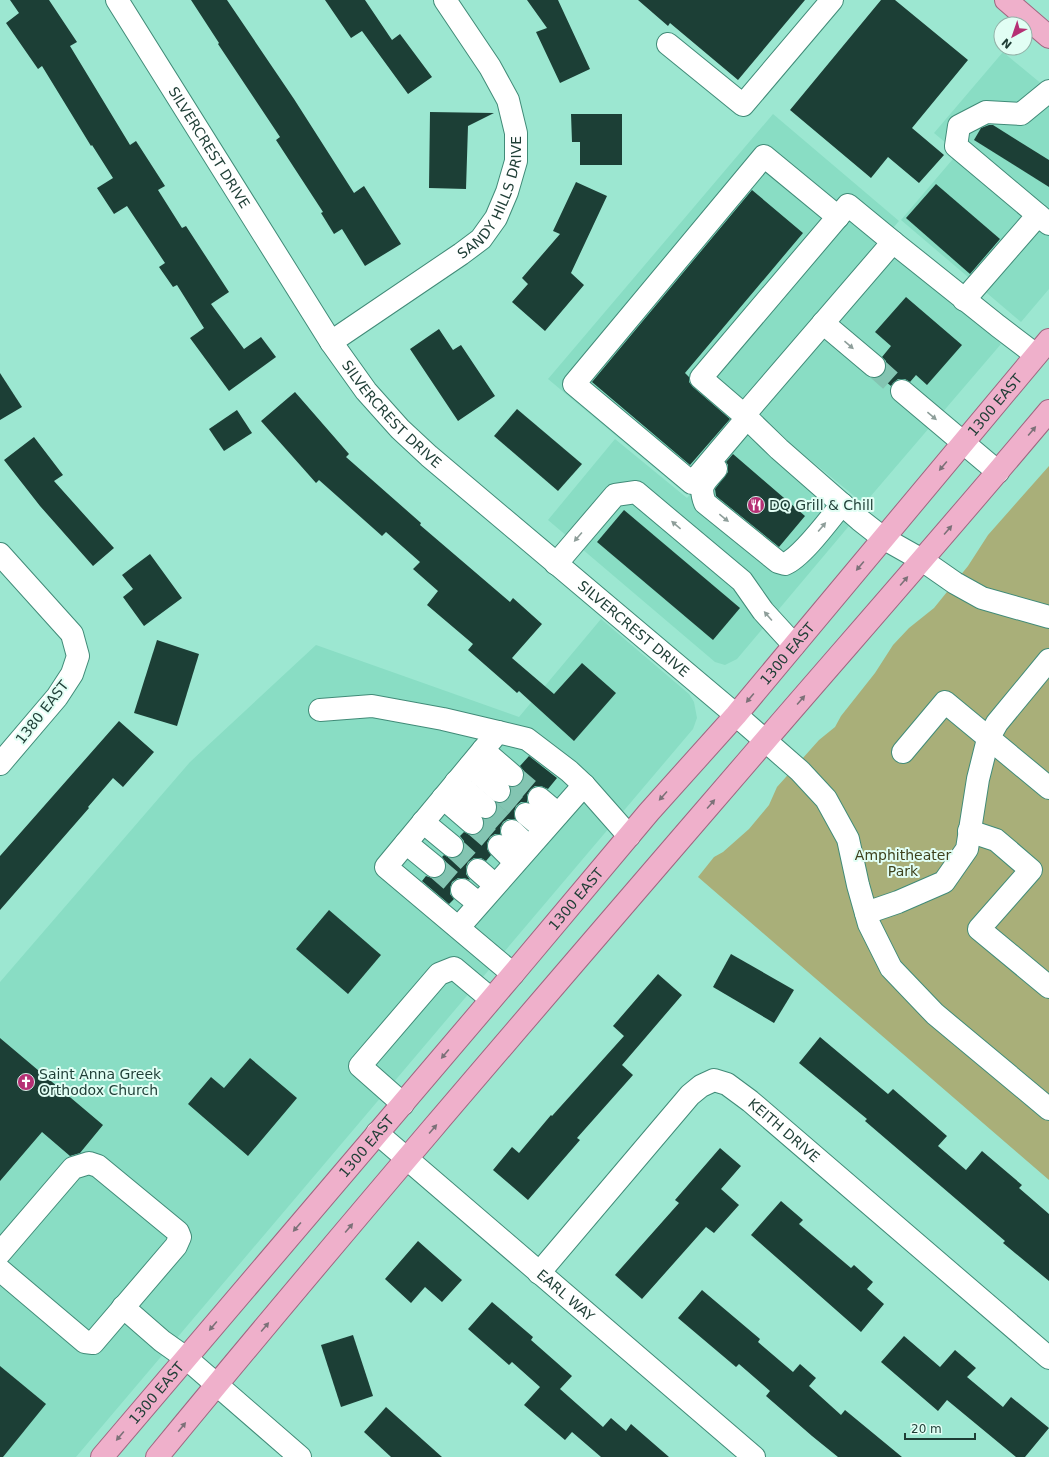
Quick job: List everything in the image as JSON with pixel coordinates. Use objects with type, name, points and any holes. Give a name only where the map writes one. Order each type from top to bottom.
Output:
[{"type":"main road","points":[[1006,0],[1049,37]]},
{"type":"main road","name":"1300 EAST","points":[[102,1457],[629,836],[736,715],[1043,348]]},
{"type":"main road","points":[[157,1457],[407,1159],[1049,411]]},
{"type":"street","name":"SILVERCREST DRIVE","points":[[117,0],[331,342],[366,391],[400,429],[451,476],[766,740],[800,771],[826,799],[848,838],[866,913],[872,930],[891,968],[935,1014],[1049,1109]]},
{"type":"street","name":"SANDY HILLS DRIVE","points":[[331,342],[481,239],[496,218],[507,192],[516,161],[516,133],[508,100],[490,67],[445,0]]},
{"type":"street","points":[[668,44],[743,105],[832,0]]},
{"type":"street","points":[[964,300],[1044,220],[956,146],[959,126],[986,112],[1021,114],[1049,90]]},
{"type":"street","points":[[748,419],[692,483],[574,384],[764,156],[838,217]]},
{"type":"street","points":[[1043,348],[964,300],[848,204],[701,378],[748,419],[779,449],[883,538],[922,560],[955,583],[982,598],[1049,617]]},
{"type":"street","points":[[842,504],[802,552],[792,561],[785,564],[778,562],[705,503],[701,493],[702,485],[748,419],[823,323],[893,242]]},
{"type":"street","points":[[823,323],[874,366]]},
{"type":"street","points":[[902,391],[998,472]]},
{"type":"street","points":[[556,564],[615,494],[636,492],[742,582],[763,611],[794,645]]},
{"type":"street","name":"1380 EAST","points":[[0,554],[72,634],[78,656],[72,674],[57,696],[0,764]]},
{"type":"street","points":[[866,913],[898,902],[944,882],[967,849],[978,779],[988,739],[998,722],[1049,660]]},
{"type":"street","points":[[903,752],[945,702],[1049,788]]},
{"type":"street","points":[[320,710],[372,706],[444,719],[527,739],[569,771],[584,785],[629,836]]},
{"type":"street","points":[[498,732],[386,866],[513,974]]},
{"type":"street","points":[[483,750],[492,799]]},
{"type":"street","points":[[456,782],[492,799]]},
{"type":"street","points":[[456,782],[492,799]]},
{"type":"street","points":[[459,927],[584,785]]},
{"type":"street","points":[[533,806],[551,821]]},
{"type":"street","points":[[423,822],[452,846]]},
{"type":"street","points":[[969,831],[996,840],[1031,870],[979,928],[1049,987]]},
{"type":"street","points":[[505,838],[522,854]]},
{"type":"street","points":[[406,843],[434,866]]},
{"type":"street","points":[[478,870],[495,885]]},
{"type":"street","points":[[462,890],[478,904]]},
{"type":"street","points":[[403,1104],[360,1066],[439,974],[454,968],[491,999]]},
{"type":"street","name":"KEITH DRIVE","points":[[540,1273],[690,1095],[701,1086],[714,1080],[727,1084],[750,1101],[1049,1358]]},
{"type":"street","name":"EARL WAY","points":[[377,1133],[754,1457]]},
{"type":"street","points":[[0,1254],[73,1168],[89,1163],[98,1166],[178,1232],[180,1237],[176,1246],[93,1343],[85,1342],[0,1270]]},
{"type":"street","points":[[123,1307],[162,1341],[186,1358],[300,1457]]},
{"type":"shaded area","points":[[1000,56],[1008,56],[1049,90],[1049,289],[1021,322],[901,220],[958,153],[934,133]]},
{"type":"shaded area","points":[[773,114],[899,221],[882,241],[1001,344],[864,504],[754,414],[687,495],[548,379]]},
{"type":"shaded area","points":[[745,429],[854,520],[737,659],[725,665],[715,662],[548,520],[615,439],[687,498]]},
{"type":"shaded area","points":[[601,619],[689,694],[694,702],[697,718],[693,729],[76,1457],[0,1457],[0,982],[190,762],[316,645],[519,717]]},
{"type":"green space","name":"Amphitheater Park","points":[[1049,466],[1049,1180],[698,877],[714,857],[723,852],[749,829],[769,805],[777,787],[819,740],[835,727],[841,716],[875,673],[893,645],[909,628],[934,608],[968,566],[988,535]]},
{"type":"building","points":[[10,0],[49,0],[77,42],[70,46],[130,145],[136,141],[165,186],[158,190],[182,228],[186,226],[229,292],[211,304],[244,349],[261,337],[276,357],[229,391],[190,338],[204,328],[177,285],[173,287],[159,267],[165,263],[127,206],[114,214],[97,188],[113,178],[92,145],[91,146],[42,66],[38,69],[6,23],[19,13]]},
{"type":"building","points":[[191,0],[227,0],[294,99],[354,193],[364,186],[401,244],[365,266],[342,229],[334,234],[321,213],[323,212],[276,140],[280,137],[218,44],[219,43]]},
{"type":"building","points":[[325,0],[365,0],[392,40],[400,34],[432,77],[408,94],[362,31],[351,38]]},
{"type":"building","points":[[527,0],[558,0],[590,69],[560,83],[536,32],[547,28]]},
{"type":"building","points":[[638,0],[805,0],[738,80],[670,23],[668,26]]},
{"type":"building","points":[[881,0],[895,0],[968,60],[912,128],[944,155],[919,183],[888,157],[871,178],[790,110]]},
{"type":"building","points":[[430,112],[494,113],[468,126],[466,189],[429,188]]},
{"type":"building","points":[[571,114],[622,114],[622,165],[580,165],[580,142],[572,142]]},
{"type":"building","points":[[993,125],[1049,160],[1049,187],[974,140],[981,128]]},
{"type":"building","points":[[576,182],[607,196],[571,273],[584,285],[545,331],[512,302],[528,284],[522,278],[560,234],[553,231]]},
{"type":"building","points":[[936,184],[1000,239],[970,274],[906,218]]},
{"type":"building","points":[[752,190],[803,233],[685,373],[689,377],[689,382],[693,387],[730,419],[690,465],[592,382]]},
{"type":"building","points":[[906,297],[962,345],[927,385],[916,375],[910,382],[905,379],[898,379],[891,386],[880,377],[884,374],[886,368],[886,361],[882,357],[891,346],[875,332]]},
{"type":"building","points":[[439,329],[453,350],[461,345],[495,396],[458,421],[410,349]]},
{"type":"building","points":[[0,373],[22,407],[0,420]]},
{"type":"building","points":[[295,392],[349,454],[346,457],[421,523],[420,525],[510,602],[513,598],[542,624],[512,658],[554,694],[582,663],[616,693],[574,741],[519,691],[517,693],[468,650],[473,644],[427,605],[438,591],[413,569],[420,562],[386,532],[382,536],[319,480],[316,483],[261,421]]},
{"type":"building","points":[[517,409],[582,464],[558,491],[494,436]]},
{"type":"building","points":[[237,410],[252,433],[224,451],[209,429]]},
{"type":"building","points":[[34,437],[63,475],[54,481],[114,548],[93,566],[40,506],[4,460]]},
{"type":"building","name":"DQ Grill & Chill","points":[[733,454],[805,516],[779,547],[716,496],[715,489],[728,472],[728,465],[726,462]]},
{"type":"building","points":[[624,510],[740,608],[713,640],[597,542]]},
{"type":"building","points":[[150,554],[182,598],[144,626],[123,597],[133,589],[122,575]]},
{"type":"building","points":[[157,640],[199,654],[177,726],[134,713]]},
{"type":"building","points":[[119,721],[154,752],[123,787],[113,778],[88,807],[89,808],[0,910],[0,856]]},
{"type":"building","points":[[529,756],[557,778],[548,789],[541,786],[535,786],[527,795],[527,802],[521,802],[516,806],[514,812],[515,819],[508,819],[503,822],[500,828],[500,834],[495,834],[490,837],[487,843],[487,849],[491,855],[486,861],[481,858],[474,858],[468,862],[466,874],[470,880],[458,878],[452,882],[450,894],[454,899],[449,904],[422,881],[426,876],[439,878],[446,868],[446,862],[442,857],[444,855],[450,858],[457,858],[464,848],[464,841],[460,836],[464,832],[470,835],[476,835],[484,826],[484,819],[489,819],[495,815],[497,803],[503,803],[508,799],[511,794],[511,787],[516,787],[522,783],[524,771],[520,766]]},
{"type":"building","points":[[329,910],[381,955],[348,994],[296,949]]},
{"type":"building","points":[[731,954],[794,990],[774,1023],[713,987]]},
{"type":"building","points":[[658,974],[682,995],[622,1065],[633,1075],[577,1138],[580,1140],[528,1200],[493,1170],[512,1147],[519,1153],[551,1115],[552,1116],[624,1036],[613,1026]]},
{"type":"building","points":[[820,1037],[888,1094],[893,1089],[947,1136],[938,1146],[966,1170],[982,1151],[1022,1185],[1019,1188],[1049,1214],[1049,1281],[1003,1243],[1005,1241],[865,1121],[867,1119],[799,1063]]},
{"type":"building","name":"Saint Anna Greek Orthodox Church","points":[[0,1038],[103,1125],[80,1153],[70,1156],[42,1132],[0,1181]]},
{"type":"building","points":[[250,1058],[297,1098],[248,1156],[188,1104],[211,1077],[224,1088]]},
{"type":"building","points":[[720,1148],[741,1166],[721,1189],[739,1205],[714,1233],[706,1227],[642,1299],[615,1275],[679,1203],[675,1200]]},
{"type":"building","points":[[781,1201],[803,1220],[799,1224],[851,1268],[854,1265],[873,1282],[867,1289],[884,1304],[861,1332],[751,1235]]},
{"type":"building","points":[[418,1241],[462,1280],[442,1302],[425,1287],[411,1303],[385,1279]]},
{"type":"building","points":[[702,1290],[760,1339],[758,1342],[793,1372],[800,1364],[816,1378],[809,1386],[841,1415],[845,1410],[902,1457],[838,1457],[812,1436],[766,1396],[770,1391],[739,1364],[736,1367],[678,1318]]},
{"type":"building","points":[[492,1302],[533,1337],[531,1340],[572,1376],[560,1389],[603,1427],[611,1418],[626,1431],[631,1424],[669,1457],[601,1457],[572,1432],[565,1440],[524,1405],[540,1387],[512,1362],[509,1365],[468,1329]]},
{"type":"building","points":[[353,1335],[373,1396],[341,1407],[321,1345]]},
{"type":"building","points":[[904,1336],[940,1367],[955,1350],[976,1368],[967,1377],[1003,1407],[1011,1397],[1049,1428],[1025,1457],[1016,1457],[947,1400],[938,1411],[881,1362]]},
{"type":"building","points":[[0,1366],[46,1404],[3,1457],[0,1457]]},
{"type":"building","points":[[386,1407],[442,1457],[391,1457],[364,1432]]},
{"type":"tunnel","points":[[874,366],[902,391]]},
{"type":"tunnel","points":[[512,775],[539,798]]},
{"type":"tunnel","points":[[499,791],[526,814]]},
{"type":"tunnel","points":[[485,807],[512,831]]},
{"type":"tunnel","points":[[472,823],[499,846]]},
{"type":"tunnel","points":[[452,846],[478,870]]},
{"type":"tunnel","points":[[434,866],[462,890]]},
{"type":"place","name":"DQ Grill & Chill","points":[[756,505]]},
{"type":"place","name":"Saint Anna Greek Orthodox Church","points":[[26,1082]]}]
